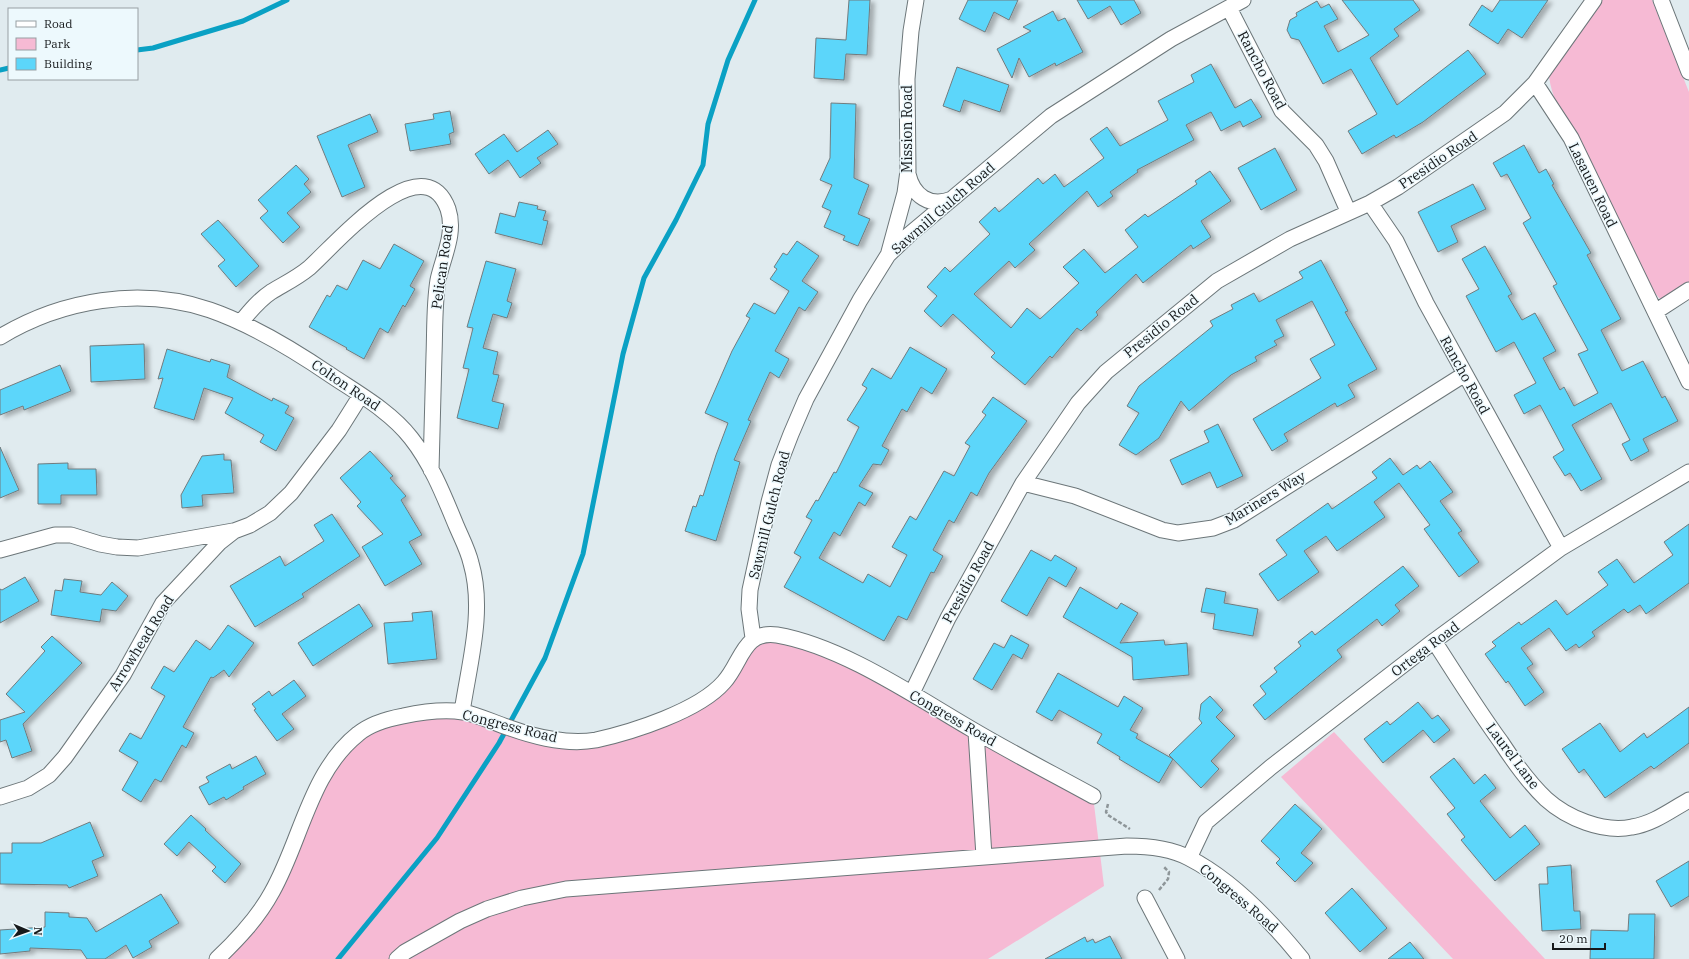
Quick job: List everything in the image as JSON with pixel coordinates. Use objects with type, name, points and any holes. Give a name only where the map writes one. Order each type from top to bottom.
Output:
[{"type":"street","name":"Mission Road","points":[[888,255],[901,214],[908,171],[907,79],[911,31],[916,0]]},
{"type":"street","name":"Sawmill Gulch Road","points":[[753,638],[749,609],[750,590],[769,502],[782,459],[806,400],[860,300],[888,255],[910,234],[955,198],[1051,116],[1171,39],[1243,0]]},
{"type":"street","points":[[1535,83],[1594,0]]},
{"type":"street","points":[[1660,0],[1689,72]]},
{"type":"street","name":"Rancho Road","points":[[1229,8],[1282,111],[1316,146],[1326,161],[1348,211]]},
{"type":"street","name":"Presidio Road","points":[[912,693],[948,618],[1023,483],[1078,403],[1106,372],[1190,301],[1234,270],[1290,239],[1348,211],[1370,203],[1398,188],[1478,134],[1504,113],[1535,83]]},
{"type":"street","name":"Lasauen Road","points":[[1535,83],[1571,138],[1689,382]]},
{"type":"street","points":[[908,171],[910,184],[915,192],[924,198],[940,203],[955,198]]},
{"type":"street","name":"Pelican Road","points":[[241,322],[256,304],[270,293],[292,281],[308,269],[377,204],[400,191],[417,187],[430,189],[440,195],[448,210],[451,228],[438,280],[435,307],[431,470]]},
{"type":"street","name":"Rancho Road","points":[[1370,203],[1396,241],[1426,303],[1561,548]]},
{"type":"street","points":[[1655,312],[1689,290]]},
{"type":"street","name":"Colton Road","points":[[0,337],[26,322],[65,308],[128,298],[152,299],[200,308],[241,322],[309,360],[386,413],[411,438],[431,470],[471,563],[476,585],[478,608],[462,712]]},
{"type":"street","name":"Mariners Way","points":[[1023,483],[1075,496],[1162,530],[1178,533],[1213,528],[1234,520],[1465,374]]},
{"type":"street","name":"Arrowhead Road","points":[[0,797],[28,788],[48,775],[65,757],[123,675],[163,603],[201,561],[234,531],[250,525],[270,513],[291,493],[339,430],[361,395]]},
{"type":"street","name":"Ortega Road","points":[[1188,858],[1206,822],[1271,767],[1434,641],[1561,548],[1689,472]]},
{"type":"street","points":[[0,550],[55,535],[71,535],[100,544],[117,547],[138,548],[234,531]]},
{"type":"street","name":"Congress Road","points":[[216,959],[243,933],[260,912],[273,891],[318,788],[341,750],[360,732],[379,722],[423,712],[462,712],[534,735],[574,741],[592,740],[622,733],[657,722],[709,695],[724,682],[753,638],[765,634],[811,643],[866,669],[912,693],[976,732],[1093,796]]},
{"type":"street","name":"Laurel Lane","points":[[1434,641],[1520,770],[1546,799],[1566,813],[1589,823],[1610,828],[1631,828],[1649,823],[1689,800]]},
{"type":"street","points":[[976,732],[984,856]]},
{"type":"street","name":"Congress Road","points":[[397,959],[434,935],[474,915],[522,898],[566,889],[1096,847],[1143,846],[1173,852],[1188,858],[1213,872],[1250,903],[1284,936],[1302,959]]},
{"type":"street","points":[[1145,898],[1177,959]]},
{"type":"path","points":[[1093,796],[1108,804],[1106,812],[1108,815],[1134,832]]},
{"type":"path","points":[[1145,898],[1158,891],[1168,879],[1168,872],[1162,865]]},
{"type":"green space","points":[[1601,0],[1652,0],[1689,92],[1689,282],[1664,300],[1659,298],[1655,293],[1598,179],[1567,125],[1553,94],[1550,81],[1549,68]]},
{"type":"green space","points":[[753,638],[811,643],[1093,796],[1104,886],[988,959],[217,959],[243,933],[318,788],[360,732],[423,712],[592,741],[709,695]]},
{"type":"green space","points":[[1334,732],[1545,959],[1453,959],[1281,777]]},
{"type":"building","points":[[849,0],[870,0],[867,55],[846,54],[844,80],[814,78],[816,38],[846,40]]},
{"type":"building","points":[[968,0],[1018,0],[1009,20],[994,12],[985,32],[959,19]]},
{"type":"building","points":[[1077,0],[1134,0],[1141,13],[1121,25],[1110,6],[1088,19]]},
{"type":"building","points":[[1342,0],[1413,0],[1420,10],[1394,29],[1399,36],[1370,58],[1397,105],[1468,50],[1486,74],[1423,122],[1396,138],[1394,135],[1362,154],[1348,131],[1377,114],[1351,69],[1323,84],[1299,40],[1291,38],[1287,30],[1290,20],[1297,16],[1296,13],[1317,1],[1321,8],[1329,4],[1338,19],[1324,26],[1338,52],[1369,35]]},
{"type":"building","points":[[1500,0],[1548,0],[1522,38],[1508,29],[1498,44],[1469,25],[1482,5],[1492,12]]},
{"type":"building","points":[[1053,11],[1058,21],[1065,18],[1083,52],[1056,66],[1055,63],[1029,77],[1019,58],[1012,78],[997,49],[1031,31],[1023,27]]},
{"type":"building","points":[[1211,64],[1235,108],[1251,99],[1262,117],[1243,127],[1240,121],[1221,131],[1211,112],[1186,125],[1194,140],[1137,170],[1138,172],[1110,192],[1113,196],[1098,207],[1087,191],[1029,244],[1035,250],[1015,268],[1009,261],[974,294],[1011,328],[1027,308],[1040,319],[1079,283],[1063,267],[1084,249],[1105,273],[1138,247],[1125,230],[1145,214],[1148,217],[1197,184],[1195,181],[1210,171],[1231,201],[1201,221],[1211,237],[1193,249],[1191,245],[1143,283],[1136,274],[1096,312],[1098,315],[1081,331],[1077,328],[1052,358],[1050,356],[1025,385],[991,357],[995,353],[953,314],[941,327],[924,311],[937,296],[927,287],[945,267],[950,272],[990,234],[979,222],[995,207],[999,212],[1038,178],[1043,184],[1055,174],[1064,187],[1104,158],[1090,139],[1107,127],[1120,146],[1168,120],[1158,101],[1194,82],[1191,75]]},
{"type":"building","points":[[957,67],[1009,85],[1000,112],[964,100],[960,112],[943,106]]},
{"type":"building","points":[[831,103],[856,104],[854,178],[869,185],[858,214],[870,219],[858,246],[843,240],[845,236],[824,227],[831,211],[822,207],[832,185],[820,180],[830,158]]},
{"type":"building","points":[[450,111],[454,132],[449,134],[451,144],[410,151],[405,124],[434,119],[433,114]]},
{"type":"building","points":[[370,114],[378,132],[348,145],[365,187],[342,197],[317,136]]},
{"type":"building","points":[[548,130],[558,144],[537,158],[541,163],[520,178],[508,160],[489,174],[475,154],[504,134],[517,152]]},
{"type":"building","points":[[1524,145],[1539,173],[1546,169],[1554,184],[1552,185],[1591,253],[1587,255],[1621,319],[1601,330],[1622,371],[1643,361],[1662,398],[1665,396],[1678,421],[1643,439],[1649,451],[1631,461],[1622,444],[1630,440],[1611,403],[1572,425],[1602,479],[1581,491],[1570,473],[1565,476],[1553,457],[1564,450],[1540,405],[1524,414],[1514,395],[1536,383],[1514,342],[1496,352],[1466,296],[1479,289],[1462,259],[1485,246],[1512,294],[1508,296],[1522,320],[1535,313],[1556,351],[1543,358],[1560,390],[1564,387],[1574,406],[1598,393],[1578,354],[1588,350],[1553,286],[1557,284],[1523,223],[1531,218],[1507,174],[1501,177],[1493,163]]},
{"type":"building","points":[[1275,148],[1297,190],[1261,210],[1238,168]]},
{"type":"building","points":[[296,165],[309,179],[304,184],[311,192],[287,213],[300,227],[283,243],[260,218],[268,211],[258,200]]},
{"type":"building","points":[[1473,184],[1486,209],[1451,226],[1458,242],[1438,252],[1418,212]]},
{"type":"building","points":[[519,202],[538,206],[537,209],[546,211],[543,220],[548,221],[542,245],[495,233],[500,213],[515,217]]},
{"type":"building","points":[[218,220],[259,266],[236,287],[218,266],[225,260],[201,234]]},
{"type":"building","points":[[797,241],[819,256],[802,281],[818,292],[805,311],[799,307],[775,351],[789,359],[779,378],[770,372],[748,420],[751,421],[734,460],[740,462],[716,541],[685,531],[693,506],[696,507],[700,495],[703,496],[728,423],[705,413],[732,351],[750,318],[746,316],[754,303],[775,314],[789,291],[770,279],[777,269],[774,267],[783,253],[787,255]]},
{"type":"building","points":[[394,244],[424,261],[410,286],[415,289],[405,307],[403,305],[388,333],[380,328],[364,359],[309,327],[327,295],[330,297],[337,285],[347,290],[363,260],[380,269]]},
{"type":"building","points":[[1321,260],[1348,311],[1345,312],[1377,369],[1348,385],[1355,397],[1337,407],[1335,403],[1284,434],[1288,441],[1272,451],[1253,419],[1321,378],[1310,359],[1335,345],[1312,301],[1276,320],[1284,336],[1274,341],[1277,345],[1255,357],[1257,361],[1231,375],[1189,411],[1181,401],[1159,438],[1136,455],[1119,445],[1139,413],[1127,406],[1139,386],[1213,326],[1210,321],[1233,309],[1231,305],[1254,293],[1259,302],[1303,278],[1299,272]]},
{"type":"building","points":[[486,261],[516,269],[507,301],[512,303],[507,318],[493,314],[483,348],[498,352],[493,374],[499,375],[492,401],[504,404],[498,429],[457,418],[469,369],[463,368],[473,328],[467,327]]},
{"type":"building","points":[[144,344],[145,379],[91,382],[90,346]]},
{"type":"building","points":[[910,347],[947,369],[932,394],[921,387],[907,412],[902,409],[882,446],[889,450],[881,465],[873,464],[859,486],[873,493],[865,506],[859,502],[840,536],[834,532],[819,558],[863,583],[868,574],[890,587],[907,555],[892,547],[910,516],[916,520],[944,471],[954,476],[970,446],[965,443],[986,415],[982,412],[993,397],[1027,421],[989,473],[977,496],[971,492],[954,523],[949,520],[933,550],[943,556],[934,573],[931,572],[907,620],[898,616],[884,641],[784,587],[801,557],[794,553],[812,520],[806,517],[816,500],[818,501],[834,472],[836,473],[859,427],[847,420],[867,388],[862,385],[872,368],[891,379]]},
{"type":"building","points":[[167,349],[210,362],[211,359],[230,365],[227,377],[272,401],[273,398],[289,406],[285,413],[294,418],[276,451],[260,442],[264,435],[225,413],[233,398],[204,388],[194,420],[154,408],[163,378],[158,379]]},
{"type":"building","points":[[60,365],[71,391],[24,410],[23,406],[0,415],[0,390]]},
{"type":"building","points":[[1218,424],[1243,476],[1217,488],[1210,472],[1182,485],[1170,460],[1209,442],[1204,431]]},
{"type":"building","points":[[0,447],[19,490],[0,498]]},
{"type":"building","points":[[370,451],[393,476],[390,478],[406,496],[401,500],[422,535],[409,542],[422,564],[385,586],[362,547],[383,534],[357,506],[361,502],[340,478]]},
{"type":"building","points":[[224,454],[224,460],[231,460],[234,493],[202,495],[203,506],[182,508],[181,495],[202,456]]},
{"type":"building","points":[[1390,458],[1403,475],[1417,465],[1420,469],[1430,461],[1453,492],[1440,501],[1462,531],[1458,533],[1479,562],[1459,577],[1424,529],[1430,525],[1399,483],[1374,502],[1385,517],[1337,551],[1326,536],[1304,551],[1319,572],[1278,601],[1259,574],[1287,555],[1276,540],[1328,503],[1332,509],[1377,478],[1372,472]]},
{"type":"building","points":[[68,463],[68,469],[96,469],[97,495],[61,495],[61,504],[38,504],[38,464]]},
{"type":"building","points":[[332,514],[360,556],[302,594],[304,597],[255,627],[230,586],[280,556],[285,566],[324,541],[314,525]]},
{"type":"building","points":[[1689,524],[1689,583],[1646,614],[1640,605],[1628,613],[1624,609],[1592,632],[1595,636],[1579,648],[1576,644],[1566,651],[1549,628],[1521,648],[1533,664],[1527,668],[1544,692],[1525,706],[1508,681],[1506,683],[1485,654],[1496,646],[1492,642],[1519,622],[1521,625],[1556,600],[1567,615],[1608,585],[1598,572],[1617,559],[1634,583],[1673,555],[1664,542]]},
{"type":"building","points":[[1031,550],[1051,561],[1055,555],[1077,568],[1066,587],[1049,577],[1027,616],[1001,601]]},
{"type":"building","points":[[1403,566],[1419,586],[1395,605],[1400,611],[1382,626],[1377,619],[1337,650],[1342,657],[1265,720],[1253,705],[1266,694],[1260,686],[1277,672],[1274,668],[1301,646],[1298,642],[1312,631],[1315,635]]},
{"type":"building","points":[[25,577],[39,601],[0,623],[0,589],[2,590]]},
{"type":"building","points":[[64,579],[82,581],[80,592],[101,595],[112,582],[128,596],[116,611],[102,609],[100,622],[51,615],[55,590],[62,591]]},
{"type":"building","points":[[1080,587],[1117,609],[1121,603],[1138,613],[1120,643],[1164,640],[1165,645],[1187,643],[1189,675],[1133,680],[1132,657],[1063,617]]},
{"type":"building","points":[[1206,588],[1226,592],[1224,603],[1258,609],[1253,636],[1213,629],[1215,614],[1201,612]]},
{"type":"building","points":[[359,604],[373,626],[313,666],[298,643]]},
{"type":"building","points":[[432,611],[437,659],[388,664],[384,623],[413,621],[412,613]]},
{"type":"building","points":[[228,625],[254,643],[229,677],[224,670],[213,678],[211,677],[183,727],[194,733],[186,748],[182,745],[161,782],[155,779],[141,802],[122,790],[138,762],[119,751],[130,733],[141,739],[165,696],[151,688],[164,666],[174,672],[196,640],[210,650]]},
{"type":"building","points":[[1011,635],[1029,645],[1022,659],[1013,654],[992,690],[973,679],[994,643],[1004,648]]},
{"type":"building","points":[[52,636],[82,663],[23,724],[32,751],[12,758],[6,740],[0,742],[0,720],[25,712],[6,694],[45,651],[41,647]]},
{"type":"building","points":[[1058,673],[1118,707],[1124,696],[1143,708],[1130,730],[1138,734],[1136,738],[1173,759],[1159,783],[1119,759],[1120,757],[1097,743],[1102,734],[1059,710],[1052,721],[1036,712]]},
{"type":"building","points":[[294,680],[306,696],[282,714],[294,729],[277,741],[254,710],[256,709],[252,704],[269,691],[272,696]]},
{"type":"building","points":[[1210,696],[1223,710],[1216,717],[1235,736],[1211,761],[1219,769],[1201,788],[1169,755],[1202,723],[1199,719],[1201,704]]},
{"type":"building","points":[[1418,702],[1432,719],[1438,715],[1450,730],[1434,743],[1423,730],[1383,763],[1364,739],[1387,721],[1390,725]]},
{"type":"building","points":[[1689,707],[1689,743],[1654,769],[1651,766],[1605,798],[1584,769],[1579,773],[1562,749],[1600,723],[1620,752],[1644,733],[1647,738]]},
{"type":"building","points":[[256,756],[266,774],[243,787],[244,789],[226,800],[224,797],[209,805],[199,787],[209,782],[206,777],[230,764],[232,769]]},
{"type":"building","points":[[1454,758],[1474,784],[1485,774],[1496,788],[1480,801],[1510,838],[1525,825],[1540,844],[1495,881],[1461,840],[1465,837],[1447,814],[1455,808],[1430,777]]},
{"type":"building","points":[[1295,804],[1322,829],[1301,853],[1313,863],[1295,882],[1276,863],[1280,859],[1261,841]]},
{"type":"building","points":[[191,815],[241,864],[225,883],[212,871],[216,867],[189,842],[177,856],[164,844]]},
{"type":"building","points":[[90,822],[104,856],[92,861],[98,876],[69,888],[67,885],[0,884],[0,853],[12,853],[12,843],[41,843]]},
{"type":"building","points":[[1689,861],[1689,896],[1671,907],[1656,881]]},
{"type":"building","points":[[1571,865],[1574,911],[1580,911],[1581,929],[1542,931],[1539,884],[1548,884],[1547,867]]},
{"type":"building","points":[[1352,888],[1387,928],[1360,952],[1325,913]]},
{"type":"building","points":[[161,894],[179,923],[149,941],[152,947],[133,958],[126,945],[105,959],[87,959],[81,950],[30,948],[30,951],[0,954],[0,930],[45,927],[45,912],[69,913],[69,917],[87,918],[96,932]]},
{"type":"building","points":[[1629,914],[1655,914],[1654,959],[1590,959],[1591,930],[1628,931]]},
{"type":"building","points":[[1110,936],[1122,959],[1045,959],[1085,937],[1087,942],[1093,939],[1095,943]]},
{"type":"building","points":[[1410,942],[1424,959],[1388,959]]},
{"type":"waterway","points":[[138,50],[153,48],[243,21],[287,0]]},
{"type":"waterway","points":[[338,959],[437,838],[499,743],[545,658],[583,554],[623,354],[644,278],[676,220],[703,165],[708,124],[728,60],[755,0]]},
{"type":"waterway","points":[[0,70],[8,68]]}]
